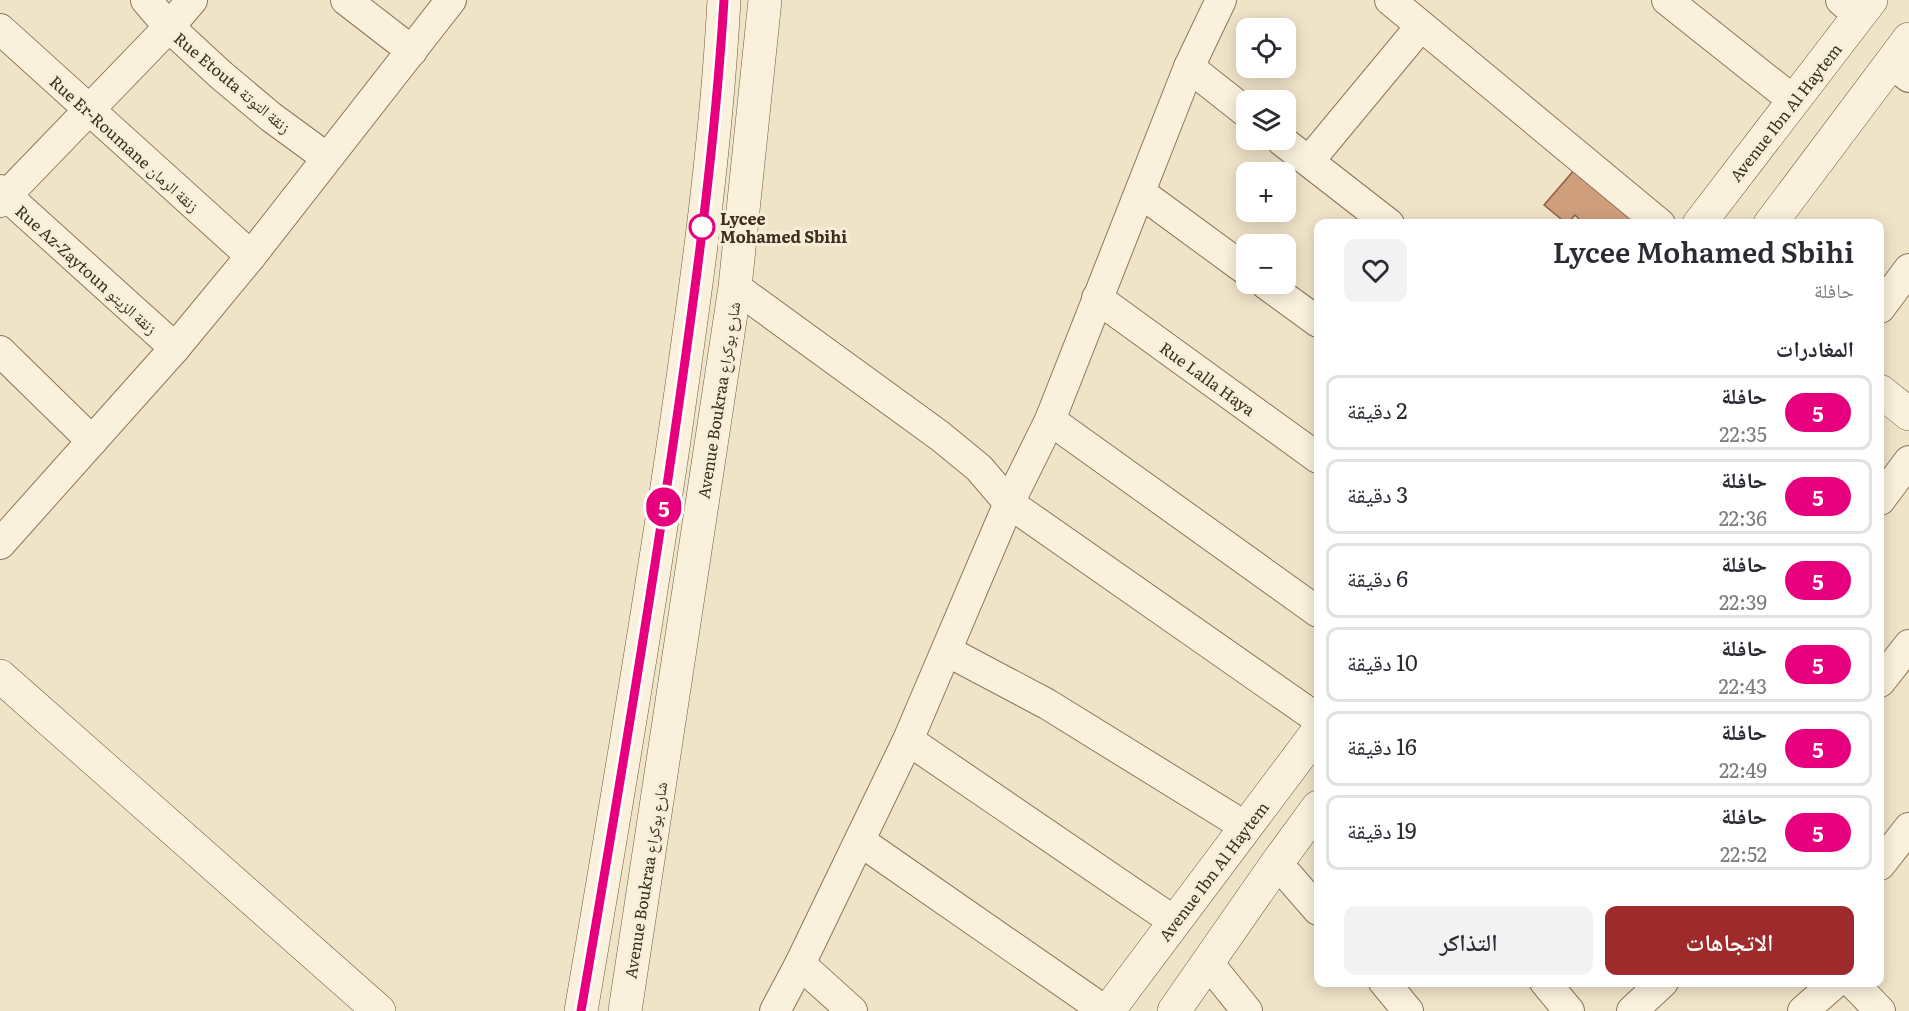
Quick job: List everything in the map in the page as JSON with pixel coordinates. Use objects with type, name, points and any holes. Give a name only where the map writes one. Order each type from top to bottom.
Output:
[{"type":"street","name":"Rue Etouta زنقة التوتة","points":[[146,0],[169,27],[271,117],[327,158]]},
{"type":"street","points":[[2,196],[169,27],[192,0]]},
{"type":"street","points":[[346,0],[412,51]]},
{"type":"street","points":[[5,527],[92,441],[175,348],[251,256],[451,0]]},
{"type":"street","points":[[581,1011],[639,675],[680,395],[711,158],[724,0]]},
{"type":"street","name":"Avenue Boukraa شارع بوكراع","points":[[625,1011],[735,287],[765,0]]},
{"type":"street","points":[[775,1011],[908,740],[1010,503],[1050,420],[1189,68],[1221,0]]},
{"type":"street","points":[[1390,0],[1654,219]]},
{"type":"street","points":[[1667,0],[1794,101]]},
{"type":"street","name":"Avenue Ibn Al Haytem","points":[[1703,219],[1794,101],[1857,5]]},
{"type":"street","points":[[1309,161],[1421,26]]},
{"type":"street","name":"Rue Er-Roumane زنقة الرمان","points":[[0,29],[251,256]]},
{"type":"street","points":[[1774,219],[1903,59]]},
{"type":"street","points":[[1189,68],[1236,104]]},
{"type":"street","points":[[1294,150],[1383,219]]},
{"type":"street","points":[[1141,193],[1236,263]]},
{"type":"street","name":"Rue Az-Zaytoun زنقة الزيتو","points":[[2,196],[175,348]]},
{"type":"street","points":[[1884,303],[1909,269]]},
{"type":"street","points":[[735,287],[940,436],[979,468],[1010,503],[1314,717]]},
{"type":"street","points":[[1280,294],[1314,319]]},
{"type":"street","name":"Rue Lalla Haya","points":[[1097,298],[1314,455]]},
{"type":"street","points":[[0,351],[92,441]]},
{"type":"street","points":[[1884,394],[1909,414]]},
{"type":"street","points":[[1050,420],[1314,609]]},
{"type":"street","points":[[1884,495],[1909,461]]},
{"type":"street","points":[[1884,677],[1909,645]]},
{"type":"street","points":[[947,651],[1047,704],[1246,827]]},
{"type":"street","points":[[0,676],[379,1011]]},
{"type":"street","name":"Avenue Ibn Al Haytem","points":[[1106,1011],[1314,736]]},
{"type":"street","points":[[908,740],[1175,922]]},
{"type":"street","points":[[1174,1011],[1209,964],[1276,863],[1314,812]]},
{"type":"street","points":[[1884,860],[1909,828]]},
{"type":"street","points":[[860,841],[1106,1011]]},
{"type":"street","points":[[1276,863],[1314,906]]},
{"type":"street","points":[[800,964],[852,1011]]},
{"type":"street","points":[[1209,964],[1247,1011]]},
{"type":"street","points":[[1388,987],[1408,1011]]},
{"type":"street","points":[[1549,987],[1569,1011]]},
{"type":"street","points":[[1632,1011],[1658,987]]},
{"type":"street","points":[[1803,1011],[1830,987]]},
{"type":"street","points":[[1857,987],[1880,1011]]},
{"type":"building","points":[[1575,169],[1631,217],[1629,219],[1579,219],[1575,215],[1571,219],[1561,219],[1544,205]]},
{"type":"bus line","name":"5","points":[[581,1011],[639,675],[682,383],[711,158],[724,0]]},
{"type":"place","name":"Lycee Mohamed Sbihi","points":[[702,227]]}]
